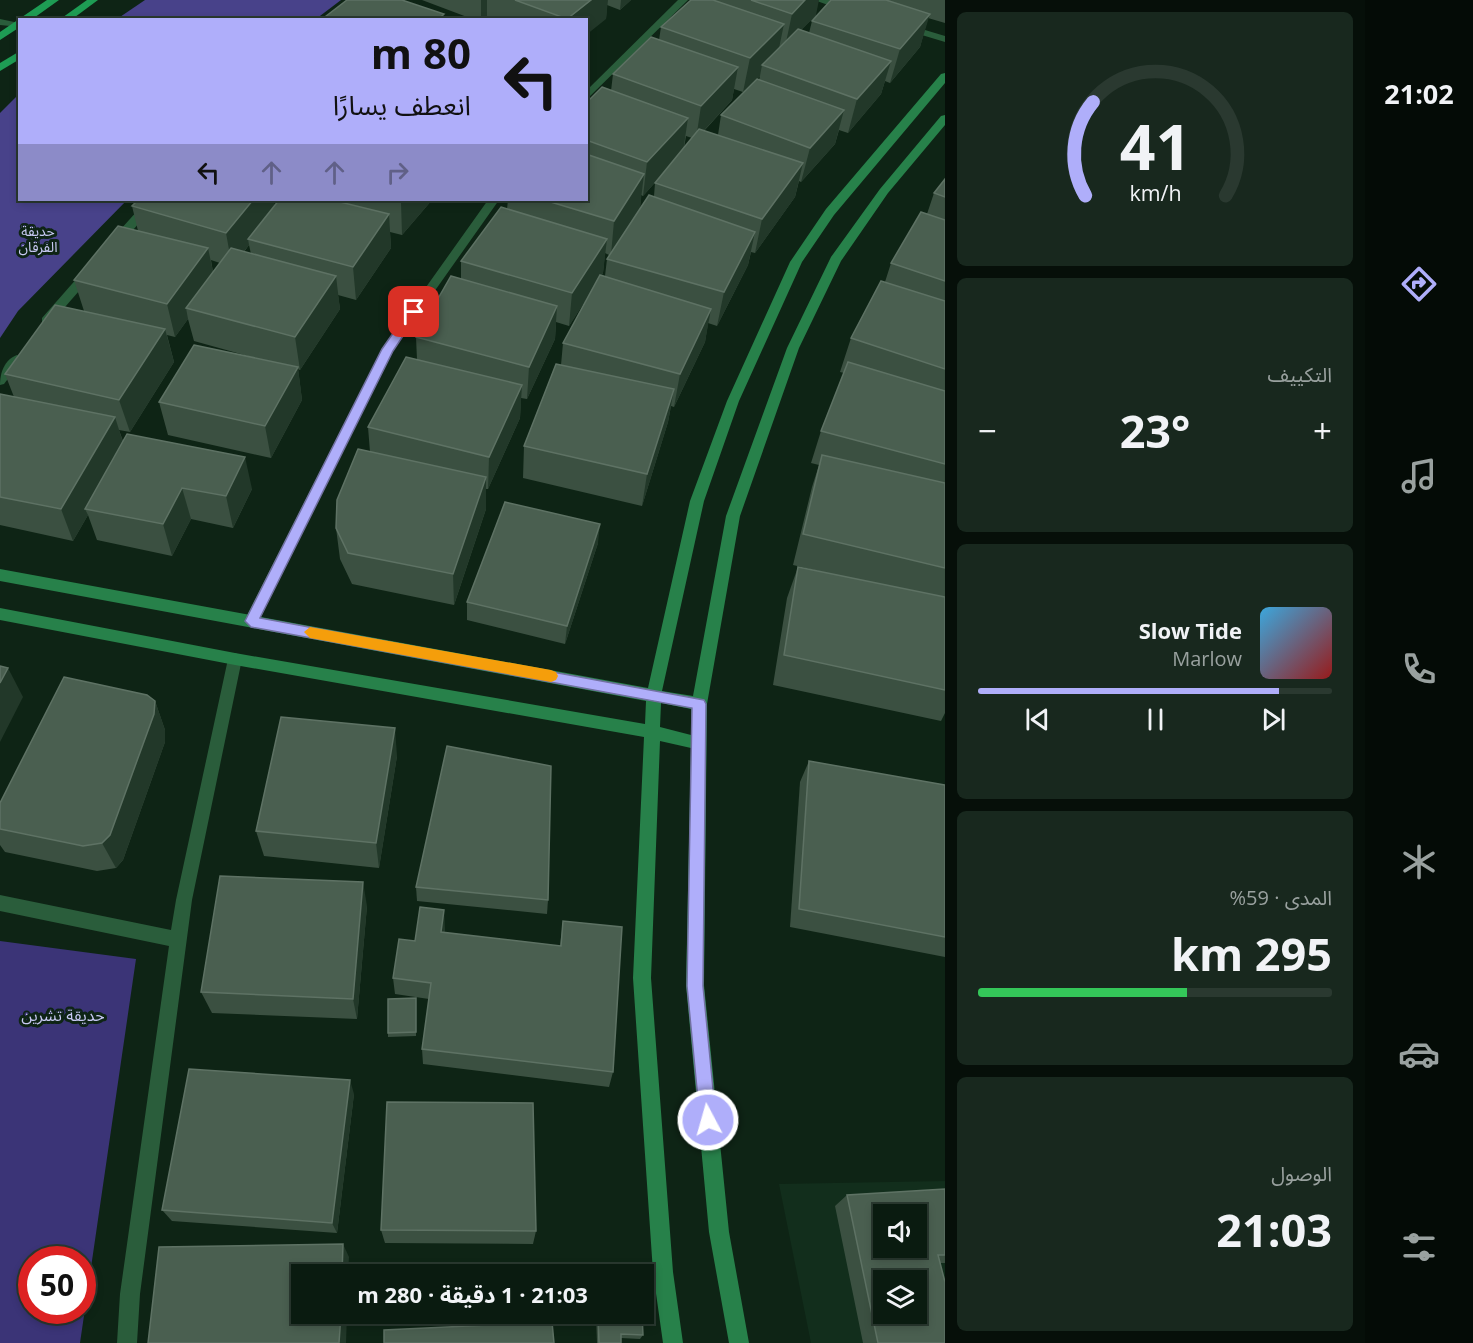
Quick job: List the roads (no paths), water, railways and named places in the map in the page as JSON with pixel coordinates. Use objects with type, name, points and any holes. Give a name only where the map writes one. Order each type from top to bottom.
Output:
[{"type":"main road","points":[[26,18],[54,0]]},
{"type":"main road","points":[[67,18],[93,0]]},
{"type":"main road","points":[[0,37],[18,24]]},
{"type":"main road","points":[[0,68],[18,55]]},
{"type":"main road","points":[[673,1343],[663,1272],[642,978],[654,695],[697,501],[733,401],[796,262],[830,212],[945,76]]},
{"type":"main road","points":[[739,1343],[719,1232],[695,986],[699,704],[734,516],[793,348],[836,260],[884,191],[945,118]]},
{"type":"main road","points":[[0,575],[699,704]]},
{"type":"main road","points":[[0,614],[235,659],[652,732],[698,743]]},
{"type":"street","points":[[588,95],[683,0]]},
{"type":"street","points":[[819,0],[854,11]]},
{"type":"street","points":[[0,22],[18,22]]},
{"type":"street","points":[[899,25],[945,39]]},
{"type":"street","points":[[588,81],[599,84]]},
{"type":"street","points":[[39,328],[152,201]]},
{"type":"street","points":[[251,621],[388,349],[491,201]]},
{"type":"street","points":[[0,381],[26,345]]},
{"type":"street","points":[[127,1343],[132,1283],[184,900],[235,659]]},
{"type":"street","points":[[0,903],[179,940]]},
{"type":"park label","name":"حديقة الفرقان","points":[[38,238]]},
{"type":"park label","name":"حديقة تشرين","points":[[63,1015]]}]
